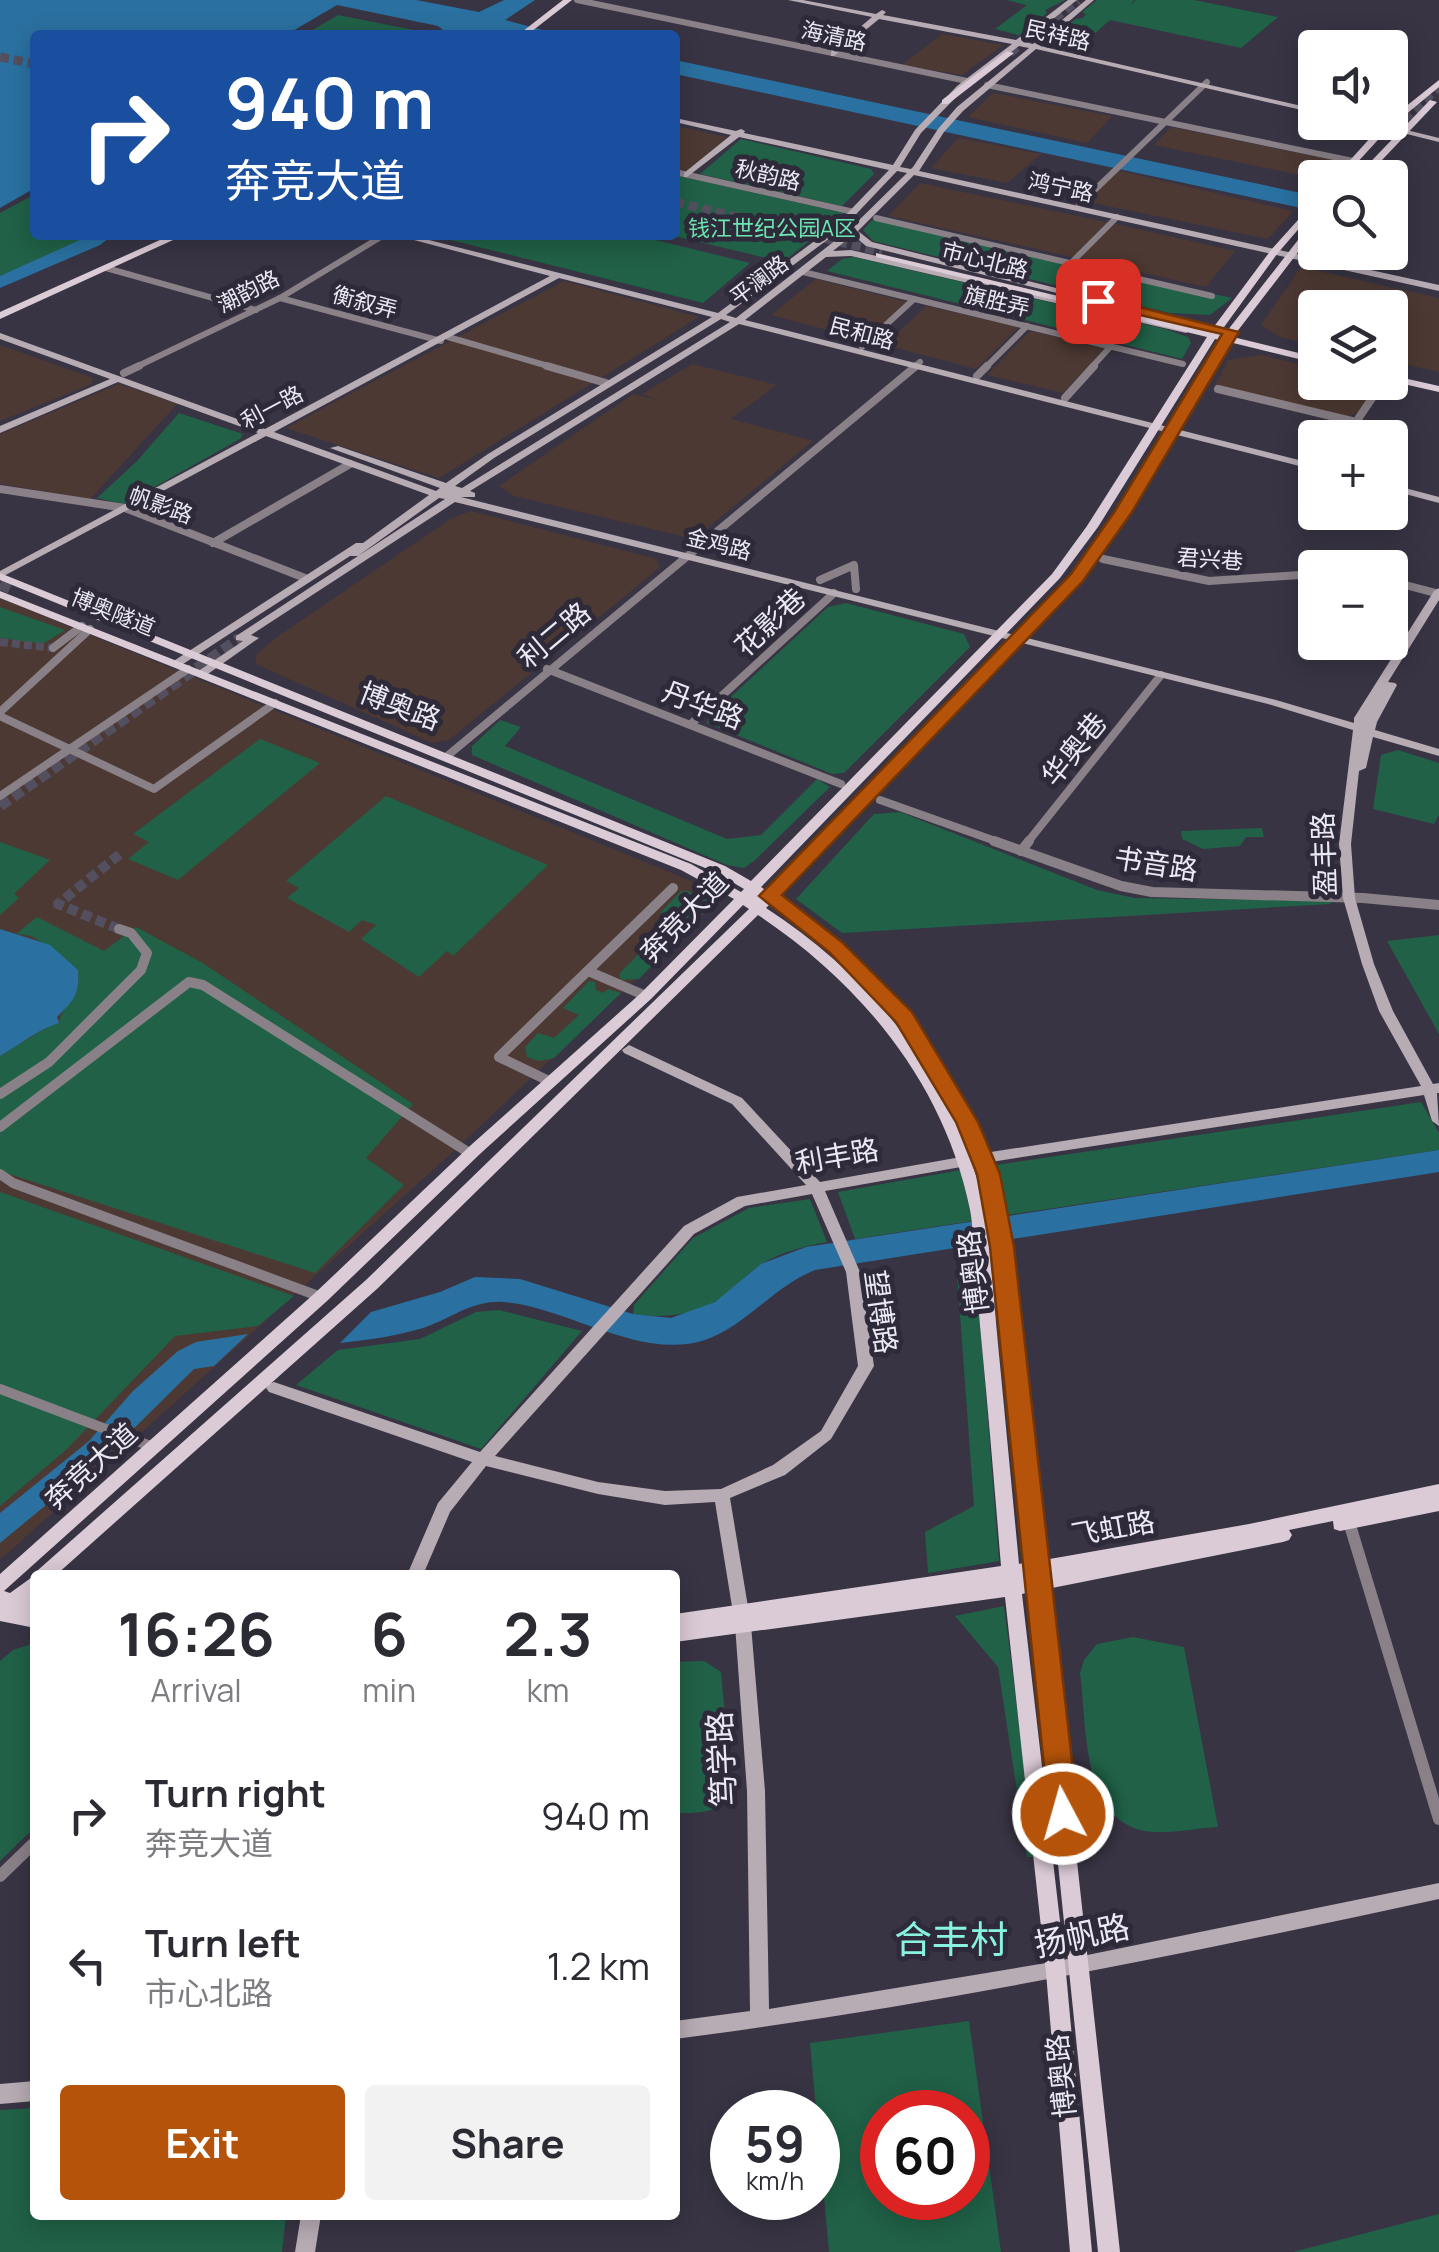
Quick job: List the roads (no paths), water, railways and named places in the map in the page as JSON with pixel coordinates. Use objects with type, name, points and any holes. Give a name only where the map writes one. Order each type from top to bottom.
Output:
[{"type":"main road","points":[[526,30],[557,0]]},
{"type":"main road","points":[[522,30],[568,0]]},
{"type":"main road","name":"民祥路","points":[[792,0],[881,14]]},
{"type":"main road","name":"民祥路","points":[[821,0],[1018,47],[1035,44],[1298,104]]},
{"type":"main road","name":"平澜路","points":[[187,665],[304,578],[370,540],[606,383],[721,315],[808,252],[854,212],[896,166],[918,132],[967,81],[1018,47],[1073,0]]},
{"type":"main road","name":"平澜路","points":[[459,497],[739,320],[826,254],[915,171],[941,131],[965,105],[1090,0]]},
{"type":"main road","points":[[834,54],[881,14]]},
{"type":"main road","points":[[965,105],[966,99],[1018,47]]},
{"type":"main road","points":[[941,106],[1018,47]]},
{"type":"main road","points":[[1408,112],[1439,83]]},
{"type":"main road","points":[[1376,160],[1439,97]]},
{"type":"main road","name":"鸿宁路","points":[[680,119],[1283,251]]},
{"type":"main road","points":[[1409,130],[1439,136]]},
{"type":"main road","points":[[687,175],[740,132]]},
{"type":"main road","points":[[1354,160],[1377,140]]},
{"type":"main road","points":[[1357,160],[1378,140]]},
{"type":"main road","name":"鸿宁路","points":[[915,171],[1439,286]]},
{"type":"main road","points":[[853,231],[869,244],[1166,317]]},
{"type":"main road","name":"奔竞大道","points":[[0,1585],[321,1297],[646,996],[1003,632],[1056,576],[1092,527],[1156,424],[1298,232]]},
{"type":"main road","points":[[0,313],[153,240]]},
{"type":"main road","points":[[0,313],[168,240]]},
{"type":"main road","name":"民和路","points":[[419,240],[560,274]]},
{"type":"main road","name":"民和路","points":[[430,240],[1298,460]]},
{"type":"main road","points":[[826,254],[851,253],[1130,319],[1222,333]]},
{"type":"main road","name":"市心北路","points":[[1298,348],[1222,333],[881,253],[1166,317],[1222,333],[1298,355]]},
{"type":"main road","name":"利一路","points":[[0,576],[560,274]]},
{"type":"main road","name":"民和路","points":[[739,320],[977,376],[1156,424]]},
{"type":"main road","name":"金鸡路","points":[[0,328],[435,494],[1023,636],[1439,745]]},
{"type":"main road","name":"奔竞大道","points":[[50,1570],[372,1284],[764,901],[1023,636],[1077,578],[1123,512],[1173,428],[1222,333]]},
{"type":"main road","name":"金鸡路","points":[[0,336],[121,376]]},
{"type":"main road","points":[[1408,372],[1439,380]]},
{"type":"main road","name":"潮韵路","points":[[0,430],[121,376]]},
{"type":"main road","points":[[1408,382],[1439,389]]},
{"type":"main road","name":"金鸡路","points":[[271,431],[446,486],[459,497]]},
{"type":"main road","points":[[1408,489],[1439,497]]},
{"type":"main road","points":[[237,637],[459,497]]},
{"type":"main road","points":[[187,665],[214,664],[459,497]]},
{"type":"main road","points":[[237,637],[370,540]]},
{"type":"main road","name":"金鸡路","points":[[689,553],[856,589],[1003,632]]},
{"type":"main road","name":"博奥路","points":[[0,576],[122,627],[187,665],[214,664],[643,836],[764,901],[836,948],[904,1017],[936,1066],[975,1160],[987,1210],[1037,1576],[1108,2252]]},
{"type":"main road","name":"博奥路","points":[[6,591],[86,628],[187,665],[746,891]]},
{"type":"main road","name":"博奥隧道","points":[[6,591],[122,627]]},
{"type":"main road","name":"博奥隧道","points":[[6,591],[187,665]]},
{"type":"main road","name":"盈丰路","points":[[1439,596],[1364,724],[1347,802],[1344,844],[1354,898],[1386,1011],[1436,1089],[1439,1121]]},
{"type":"main road","name":"金鸡路","points":[[1023,636],[1162,675],[1364,724],[1439,754]]},
{"type":"main road","name":"望博路","points":[[629,1050],[737,1101],[817,1188],[853,1272],[866,1366],[850,1397],[826,1435],[778,1470],[722,1496]]},
{"type":"main road","name":"利丰路","points":[[417,1570],[444,1508],[484,1459],[689,1230],[742,1201],[975,1160],[1436,1089]]},
{"type":"main road","name":"博奥路","points":[[992,1248],[1012,1581],[1056,1973],[1082,2252]]},
{"type":"main road","points":[[274,1388],[484,1459],[598,1488],[648,1496],[722,1496]]},
{"type":"main road","name":"飞虹路","points":[[680,1633],[741,1619],[1012,1581],[1439,1491]]},
{"type":"main road","name":"笃学路","points":[[722,1496],[741,1619],[756,1790],[760,2020]]},
{"type":"main road","name":"飞虹路","points":[[1037,1576],[1439,1504]]},
{"type":"main road","points":[[3,1606],[30,1586]]},
{"type":"main road","points":[[3,1606],[30,1606]]},
{"type":"main road","points":[[3,1606],[30,1618]]},
{"type":"main road","name":"飞虹路","points":[[680,1622],[741,1619]]},
{"type":"main road","name":"扬帆路","points":[[680,2029],[1056,1973],[1439,1891]]},
{"type":"main road","points":[[0,2094],[30,2091]]},
{"type":"main road","points":[[306,2252],[310,2220]]},
{"type":"street","name":"海清路","points":[[577,0],[967,81]]},
{"type":"street","points":[[1079,205],[1205,84]]},
{"type":"street","points":[[987,85],[1348,160]]},
{"type":"street","name":"秋韵路","points":[[680,173],[854,212]]},
{"type":"street","points":[[1070,263],[1117,217]]},
{"type":"street","points":[[876,218],[1212,296]]},
{"type":"street","name":"潮韵路","points":[[121,376],[280,298],[376,240]]},
{"type":"street","points":[[106,268],[256,310]]},
{"type":"street","name":"旗胜弄","points":[[803,272],[1183,364]]},
{"type":"street","name":"衡叙弄","points":[[280,298],[606,383]]},
{"type":"street","points":[[862,348],[914,299]]},
{"type":"street","points":[[977,376],[1027,326]]},
{"type":"street","points":[[1065,398],[1112,346]]},
{"type":"street","name":"利二路","points":[[446,756],[916,364]]},
{"type":"street","points":[[1218,389],[1356,422],[1371,400]]},
{"type":"street","points":[[214,542],[350,464]]},
{"type":"street","name":"帆影路","points":[[0,488],[125,508],[304,578]]},
{"type":"street","name":"君兴巷","points":[[1104,559],[1209,581],[1298,575]]},
{"type":"street","points":[[820,580],[854,565],[856,589]]},
{"type":"street","points":[[1408,586],[1439,596]]},
{"type":"street","name":"花影巷","points":[[691,724],[834,593]]},
{"type":"street","points":[[53,648],[86,628]]},
{"type":"street","points":[[86,628],[0,714],[154,789],[275,703]]},
{"type":"street","points":[[1,798],[187,665]]},
{"type":"street","name":"丹华路","points":[[548,669],[841,784]]},
{"type":"street","name":"华奥巷","points":[[1021,851],[1162,675]]},
{"type":"street","name":"书音路","points":[[880,800],[1121,886],[1152,892],[1354,898],[1439,906]]},
{"type":"street","points":[[551,1082],[500,1057],[673,888]]},
{"type":"street","points":[[0,1094],[49,1062],[141,970],[147,953],[132,933],[119,929]]},
{"type":"street","points":[[588,972],[646,996]]},
{"type":"street","points":[[0,1127],[190,982],[203,985],[471,1154]]},
{"type":"street","points":[[0,1174],[13,1184],[321,1297]]},
{"type":"street","points":[[0,1388],[153,1447]]},
{"type":"street","points":[[1348,1522],[1439,1819]]},
{"type":"street","points":[[0,1876],[30,1847]]},
{"type":"water","points":[[0,0],[416,0],[479,12],[504,0],[535,0],[505,20],[542,30],[443,30],[337,5],[294,30],[30,30],[30,191],[0,208]]},
{"type":"water","points":[[680,61],[1298,192],[1298,207],[680,75]]},
{"type":"water","points":[[80,240],[106,240],[0,288],[0,276]]},
{"type":"water","points":[[0,929],[50,945],[78,970],[78,986],[57,1017],[59,1023],[0,1056]]},
{"type":"water","points":[[1439,1150],[1439,1172],[815,1270],[720,1334],[680,1345],[629,1338],[503,1302],[471,1307],[413,1331],[340,1343],[371,1312],[440,1292],[475,1277],[520,1279],[633,1314],[671,1318],[715,1302],[761,1264],[806,1247]]},
{"type":"water","points":[[248,1334],[214,1366],[194,1369],[109,1453],[0,1543],[0,1513],[89,1441],[133,1391],[178,1351],[196,1342]]},
{"type":"tunnel","points":[[1010,53],[1078,0]]},
{"type":"tunnel","points":[[0,57],[30,63]]},
{"type":"tunnel","points":[[1408,115],[1439,87]]},
{"type":"tunnel","points":[[680,203],[882,252]]},
{"type":"tunnel","points":[[0,584],[11,589]]},
{"type":"tunnel","points":[[0,806],[240,638]]},
{"type":"tunnel","points":[[0,642],[53,648]]},
{"type":"tunnel","points":[[119,929],[58,904],[120,854]]},
{"type":"district","name":"合丰村","points":[[951,1940]]},
{"type":"park label","name":"钱江世纪公园A区","points":[[772,228]]}]
